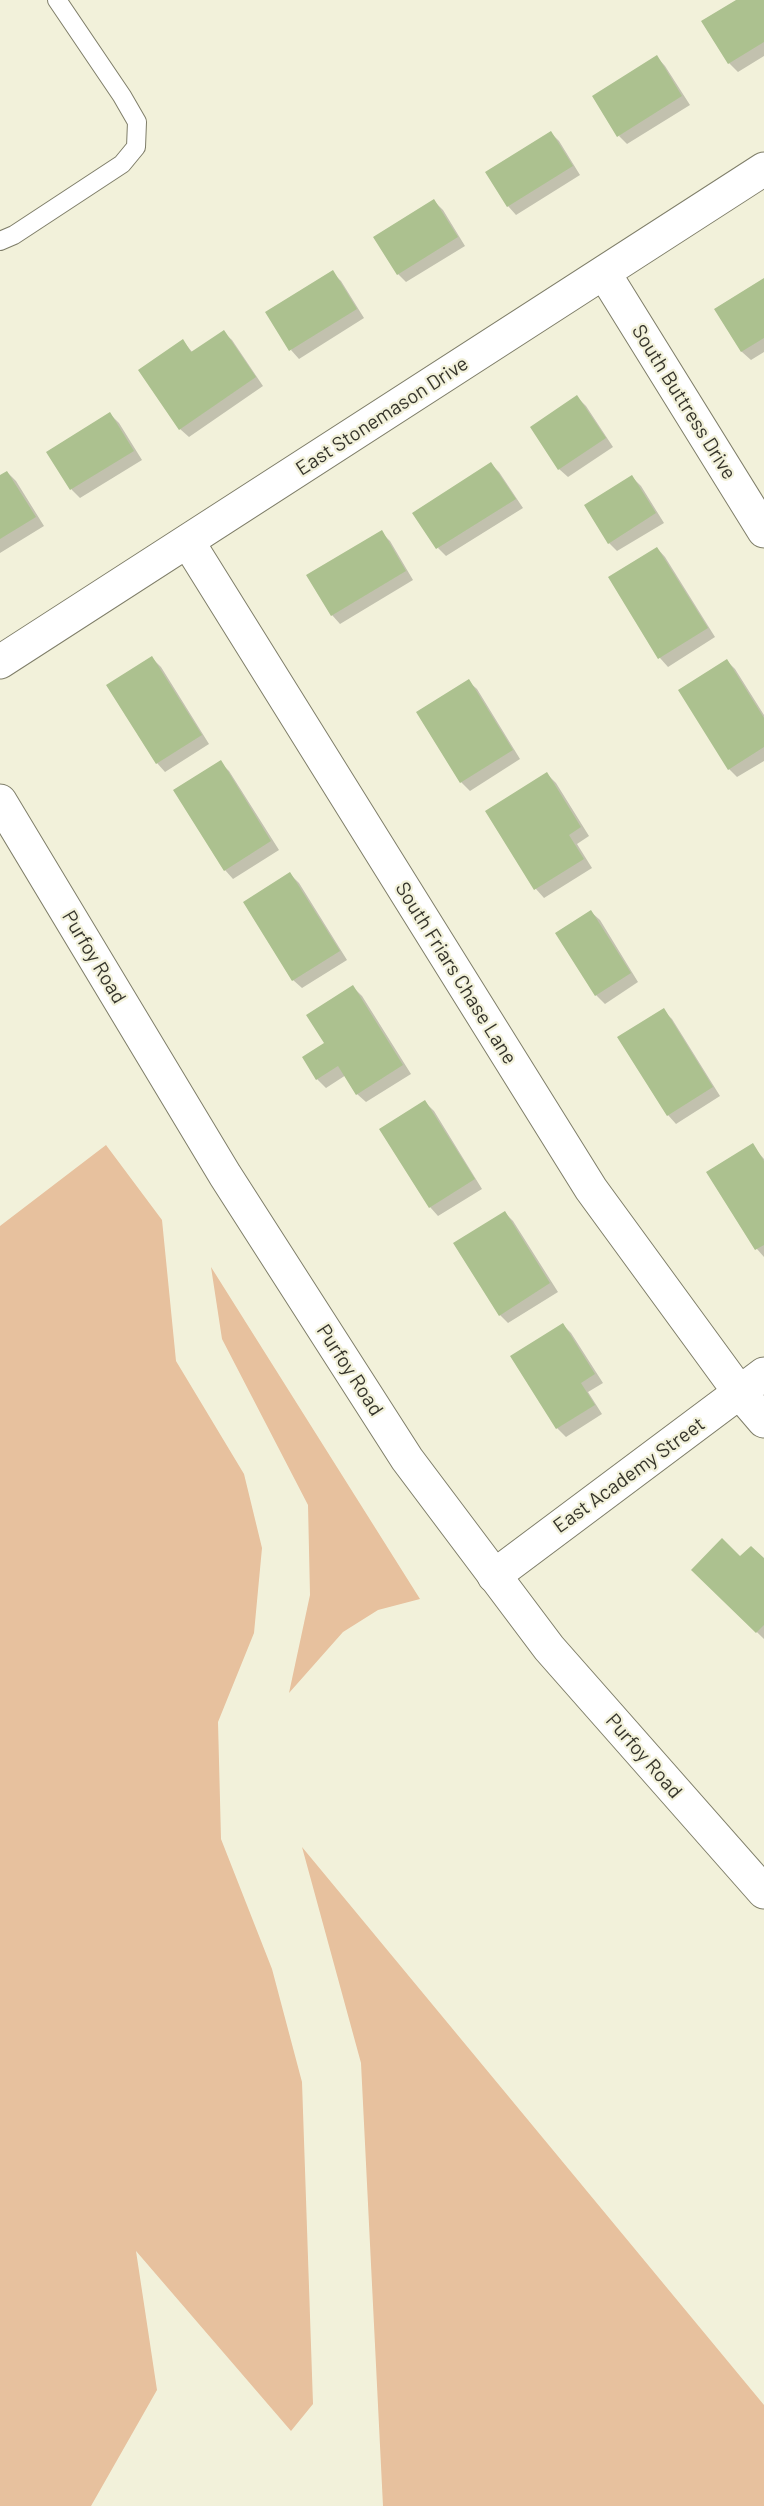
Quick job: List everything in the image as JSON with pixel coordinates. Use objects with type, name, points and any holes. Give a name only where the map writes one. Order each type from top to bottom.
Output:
[{"type":"street","name":"East Stonemason Drive","points":[[0,662],[764,168]]},
{"type":"street","name":"South Buttress Drive","points":[[604,273],[764,531]]},
{"type":"street","name":"South Friars Chase Lane","points":[[188,542],[591,1189],[752,1384],[764,1421]]},
{"type":"street","name":"Purfoy Road","points":[[0,801],[225,1175],[407,1459],[549,1648],[764,1892]]},
{"type":"street","name":"East Academy Street","points":[[494,1576],[752,1384]]},
{"type":"lane","points":[[0,241],[14,235],[122,164],[136,147],[137,122],[57,0]]},
{"type":"shaded area","points":[[106,1145],[162,1220],[176,1361],[244,1474],[262,1548],[254,1633],[218,1722],[221,1839],[272,1969],[302,2082],[313,2404],[291,2431],[136,2251],[157,2390],[91,2506],[0,2506],[0,1226]]},
{"type":"shaded area","points":[[211,1267],[420,1599],[378,1610],[343,1632],[289,1693],[310,1595],[308,1505],[222,1339]]},
{"type":"shaded area","points":[[302,1847],[764,2405],[764,2506],[383,2506],[361,2063]]},
{"type":"building","points":[[736,0],[764,0],[764,42],[728,64],[701,21]]},
{"type":"building","points":[[657,55],[682,96],[617,137],[592,96]]},
{"type":"building","points":[[551,131],[573,166],[507,207],[485,172]]},
{"type":"building","points":[[434,199],[458,237],[397,275],[373,237]]},
{"type":"building","points":[[333,270],[357,309],[289,351],[265,312]]},
{"type":"building","points":[[764,278],[764,338],[741,352],[714,309]]},
{"type":"building","points":[[224,330],[256,377],[179,430],[138,370],[183,339],[191,352]]},
{"type":"building","points":[[577,395],[606,438],[558,470],[530,427]]},
{"type":"building","points":[[110,412],[134,451],[70,490],[46,452]]},
{"type":"building","points":[[491,462],[516,499],[436,549],[412,513]]},
{"type":"building","points":[[7,471],[36,517],[0,539],[0,475]]},
{"type":"building","points":[[632,475],[656,513],[608,544],[584,505]]},
{"type":"building","points":[[382,530],[406,571],[331,616],[306,575]]},
{"type":"building","points":[[657,547],[708,628],[658,659],[608,577]]},
{"type":"building","points":[[152,656],[202,735],[156,764],[106,685]]},
{"type":"building","points":[[727,659],[764,718],[764,747],[728,770],[678,690]]},
{"type":"building","points":[[469,679],[513,750],[460,783],[416,712]]},
{"type":"building","points":[[221,760],[271,841],[224,871],[173,790]]},
{"type":"building","points":[[547,772],[581,827],[569,835],[584,859],[534,890],[485,811]]},
{"type":"building","points":[[290,872],[340,951],[292,981],[243,902]]},
{"type":"building","points":[[591,910],[631,973],[595,996],[555,933]]},
{"type":"building","points":[[353,985],[403,1065],[356,1095],[338,1066],[316,1080],[302,1057],[324,1043],[306,1015]]},
{"type":"building","points":[[664,1008],[713,1087],[667,1116],[617,1037]]},
{"type":"building","points":[[425,1100],[475,1179],[429,1208],[379,1129]]},
{"type":"building","points":[[753,1143],[764,1161],[764,1245],[755,1250],[706,1172]]},
{"type":"building","points":[[505,1211],[550,1283],[499,1316],[453,1243]]},
{"type":"building","points":[[563,1323],[595,1374],[581,1383],[595,1405],[556,1429],[510,1356]]},
{"type":"building","points":[[722,1538],[740,1556],[751,1546],[764,1558],[764,1625],[756,1633],[691,1570]]}]
